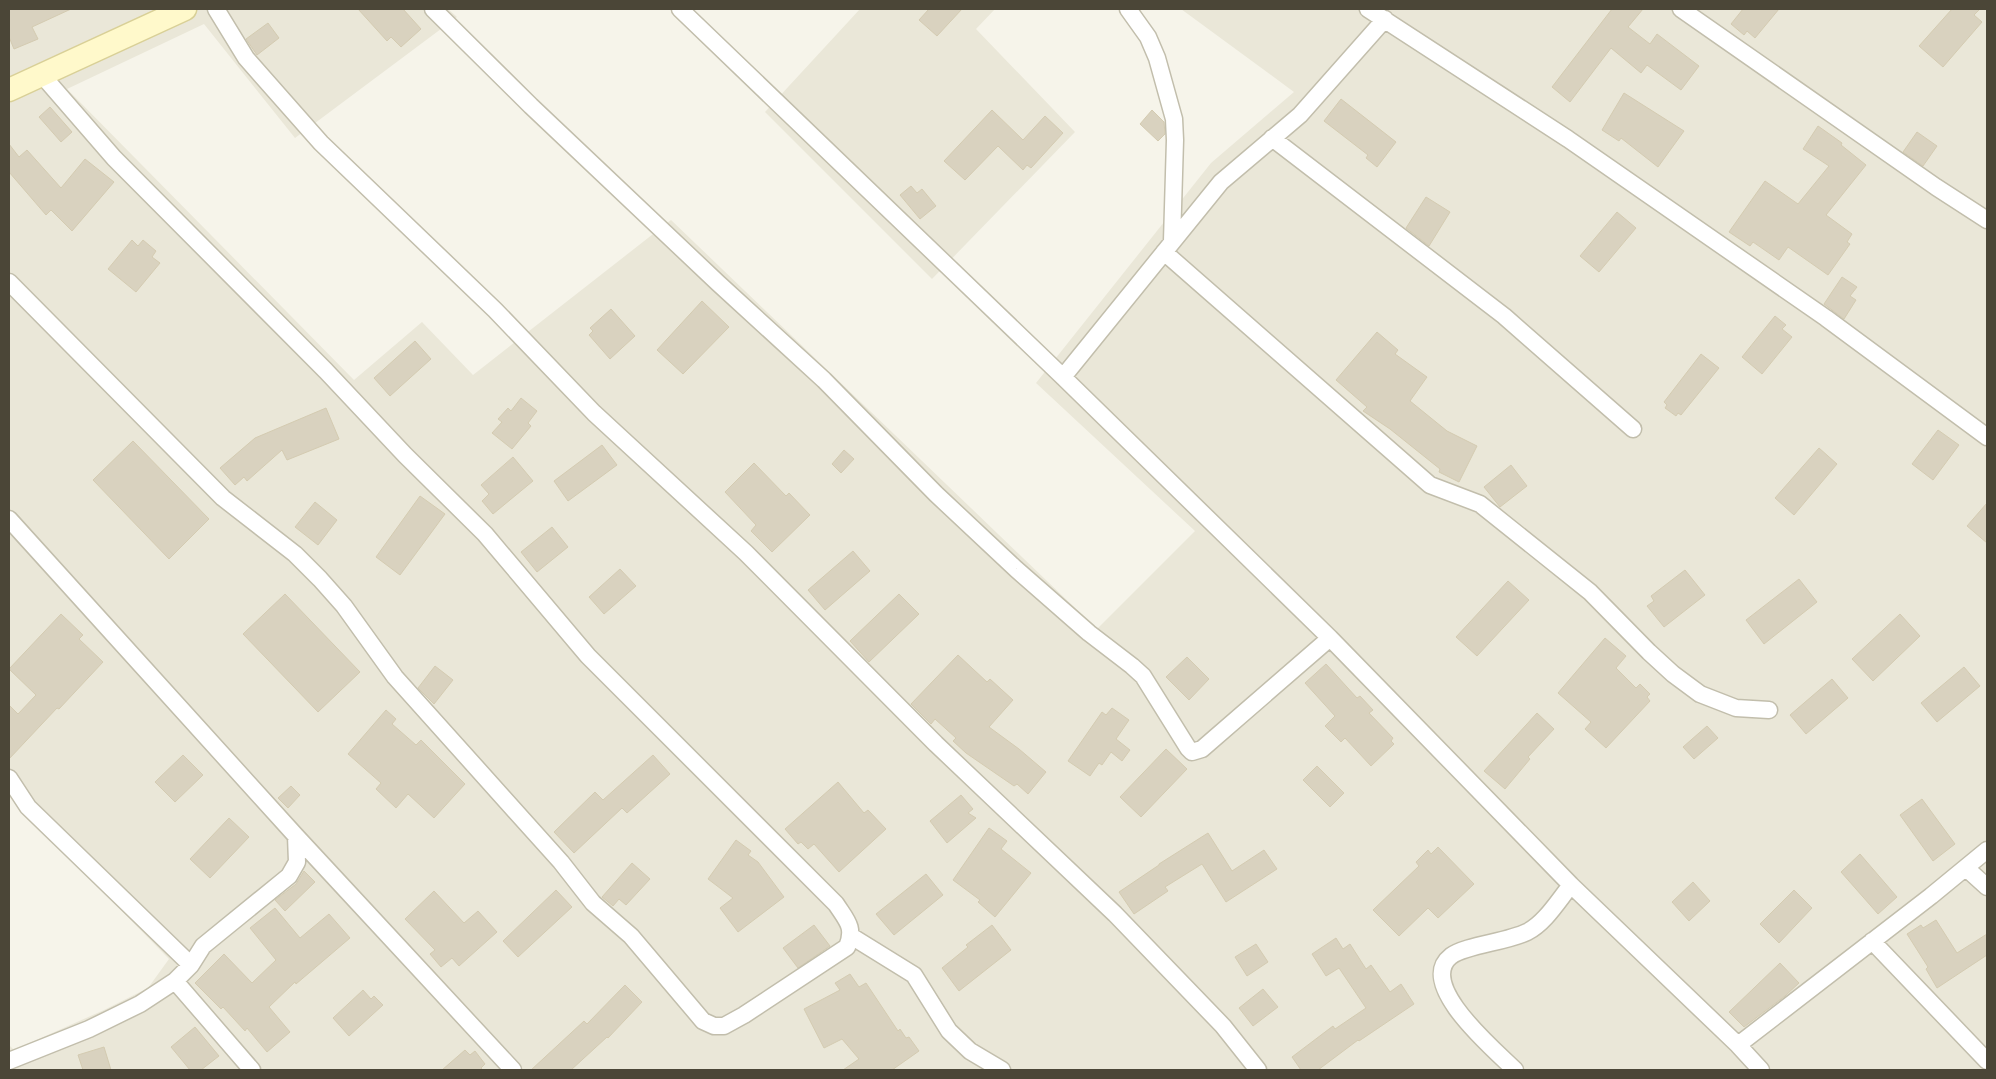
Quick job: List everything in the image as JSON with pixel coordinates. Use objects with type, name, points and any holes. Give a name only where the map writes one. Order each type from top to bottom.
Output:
[{"type":"street","points":[[9,90],[185,9]]},
{"type":"street","points":[[216,9],[246,58],[321,143],[495,310],[594,413],[746,553],[936,744],[1115,914],[1223,1026],[1258,1070]]},
{"type":"street","points":[[433,9],[538,112],[824,380],[943,501],[1016,569],[1143,676],[1192,752],[1202,749],[1330,638]]},
{"type":"street","points":[[680,9],[1063,377],[1330,638],[1571,885],[1738,1045],[1761,1070]]},
{"type":"street","points":[[1128,9],[1151,44],[1165,84],[1174,119],[1175,140],[1168,247]]},
{"type":"street","points":[[1368,9],[1576,144],[1826,318],[1987,437]]},
{"type":"street","points":[[1681,9],[1987,220]]},
{"type":"street","points":[[1063,377],[1221,182],[1300,115],[1385,20]]},
{"type":"street","points":[[9,282],[223,498],[295,554],[320,579],[344,606],[395,677],[561,862],[593,903],[631,936],[703,1021],[714,1026],[724,1026],[744,1015],[847,947],[851,936],[847,922],[836,904],[588,656],[485,534],[405,455],[326,370],[114,158],[42,75]]},
{"type":"street","points":[[1272,138],[1504,316],[1633,429]]},
{"type":"street","points":[[1168,247],[1430,485],[1480,504],[1590,592],[1673,674],[1700,694],[1736,708],[1769,710]]},
{"type":"street","points":[[9,519],[296,836],[513,1070]]},
{"type":"street","points":[[9,778],[28,807],[39,819],[191,965]]},
{"type":"street","points":[[9,1062],[89,1029],[132,1008],[175,981],[191,965],[203,946],[290,876],[297,862],[296,836]]},
{"type":"street","points":[[1738,1045],[1987,850]]},
{"type":"street","points":[[1966,868],[1987,887]]},
{"type":"street","points":[[1515,1070],[1458,1012],[1447,996],[1441,979],[1443,965],[1452,956],[1463,951],[1528,932],[1540,922],[1571,885]]},
{"type":"street","points":[[851,936],[914,975],[949,1031],[970,1051],[1002,1070]]},
{"type":"street","points":[[1872,941],[1987,1061]]},
{"type":"street","points":[[175,981],[252,1070]]},
{"type":"shaded area","points":[[9,9],[448,9],[457,17],[295,138],[204,24],[67,89],[354,380],[422,322],[473,375],[671,220],[1097,629],[1195,531],[1036,383],[1211,163],[1294,92],[1181,9],[1987,9],[1987,1070],[9,1070],[9,1045],[14,1050],[148,988],[169,959],[9,796]]},
{"type":"shaded area","points":[[860,9],[995,9],[976,29],[1075,132],[932,279],[765,112]]},
{"type":"building","points":[[9,9],[71,9],[32,27],[38,39],[14,49],[9,37]]},
{"type":"building","points":[[358,9],[403,9],[421,29],[401,47],[391,37],[387,41]]},
{"type":"building","points":[[929,9],[962,9],[937,36],[919,20]]},
{"type":"building","points":[[1612,9],[1643,9],[1628,27],[1650,44],[1657,34],[1699,66],[1681,90],[1647,65],[1641,73],[1611,48],[1570,102],[1552,87]]},
{"type":"building","points":[[1743,9],[1779,9],[1755,38],[1747,31],[1744,35],[1731,24]]},
{"type":"building","points":[[1952,9],[1980,9],[1974,15],[1982,22],[1943,67],[1919,46]]},
{"type":"building","points":[[268,23],[279,38],[257,55],[246,39]]},
{"type":"building","points":[[1624,93],[1684,131],[1658,167],[1621,138],[1619,141],[1602,130]]},
{"type":"building","points":[[1341,99],[1396,142],[1377,167],[1366,158],[1368,155],[1324,121]]},
{"type":"building","points":[[50,107],[72,132],[61,142],[39,117]]},
{"type":"building","points":[[992,110],[1023,140],[1045,116],[1063,133],[1031,168],[1027,165],[1023,170],[998,146],[965,180],[944,161]]},
{"type":"building","points":[[1152,110],[1164,122],[1165,134],[1158,141],[1140,124]]},
{"type":"building","points":[[1818,126],[1842,143],[1841,145],[1866,165],[1826,215],[1852,234],[1847,242],[1850,244],[1828,275],[1788,247],[1779,260],[1753,242],[1750,246],[1729,232],[1765,181],[1798,204],[1829,166],[1803,149]]},
{"type":"building","points":[[1917,132],[1937,146],[1923,166],[1903,152]]},
{"type":"building","points":[[9,144],[19,157],[27,150],[61,188],[85,159],[114,182],[72,231],[51,210],[46,215],[9,172]]},
{"type":"building","points":[[911,186],[917,193],[922,189],[936,206],[920,219],[900,195]]},
{"type":"building","points":[[1426,197],[1450,212],[1429,246],[1406,228]]},
{"type":"building","points":[[1617,212],[1636,228],[1599,272],[1580,256]]},
{"type":"building","points":[[132,240],[138,246],[143,240],[156,251],[152,257],[160,263],[136,292],[108,269]]},
{"type":"building","points":[[1842,277],[1857,287],[1850,296],[1856,300],[1844,319],[1824,304]]},
{"type":"building","points":[[702,301],[729,327],[683,374],[657,350]]},
{"type":"building","points":[[611,309],[635,336],[610,359],[589,335],[593,331],[590,328]]},
{"type":"building","points":[[1775,316],[1786,325],[1782,329],[1792,337],[1762,374],[1742,357]]},
{"type":"building","points":[[1377,332],[1398,350],[1395,354],[1427,377],[1410,401],[1447,431],[1477,446],[1459,482],[1439,472],[1440,469],[1390,429],[1363,411],[1367,407],[1336,380]]},
{"type":"building","points":[[415,341],[431,359],[390,396],[374,378]]},
{"type":"building","points":[[1701,354],[1719,368],[1681,415],[1678,413],[1676,416],[1665,408],[1667,405],[1664,402]]},
{"type":"building","points":[[521,398],[537,411],[528,423],[531,426],[512,449],[492,433],[502,422],[498,419],[508,408],[511,411]]},
{"type":"building","points":[[326,408],[339,439],[287,460],[282,450],[247,481],[244,477],[235,485],[220,468],[255,438]]},
{"type":"building","points":[[1938,430],[1959,445],[1933,480],[1912,464]]},
{"type":"building","points":[[133,441],[209,519],[169,559],[93,480]]},
{"type":"building","points":[[602,445],[617,465],[568,501],[554,481]]},
{"type":"building","points":[[1819,448],[1837,464],[1794,515],[1775,498]]},
{"type":"building","points":[[844,450],[854,459],[841,473],[832,464]]},
{"type":"building","points":[[513,457],[533,481],[493,514],[482,501],[489,494],[481,485]]},
{"type":"building","points":[[754,463],[786,496],[789,493],[810,515],[772,552],[751,531],[756,525],[725,492]]},
{"type":"building","points":[[1511,465],[1527,486],[1500,507],[1484,487]]},
{"type":"building","points":[[420,496],[445,514],[400,575],[376,557]]},
{"type":"building","points":[[315,502],[337,520],[318,545],[295,527]]},
{"type":"building","points":[[1987,503],[1987,543],[1967,526]]},
{"type":"building","points":[[552,527],[568,547],[537,572],[521,552]]},
{"type":"building","points":[[853,551],[870,571],[825,610],[808,590]]},
{"type":"building","points":[[620,569],[636,586],[604,614],[589,597]]},
{"type":"building","points":[[1685,570],[1705,595],[1664,627],[1647,606],[1654,601],[1651,596]]},
{"type":"building","points":[[1799,579],[1817,602],[1764,644],[1746,620]]},
{"type":"building","points":[[1508,581],[1529,600],[1477,656],[1456,637]]},
{"type":"building","points":[[285,594],[360,672],[318,712],[243,634]]},
{"type":"building","points":[[899,594],[919,614],[869,662],[850,641]]},
{"type":"building","points":[[61,614],[83,635],[79,639],[103,662],[9,759],[9,705],[18,714],[36,695],[9,669]]},
{"type":"building","points":[[1900,614],[1920,636],[1873,681],[1852,659]]},
{"type":"building","points":[[1605,638],[1626,656],[1616,668],[1636,688],[1640,684],[1650,694],[1647,697],[1650,701],[1606,748],[1585,729],[1591,722],[1558,693]]},
{"type":"building","points":[[958,655],[987,682],[990,679],[1013,700],[989,727],[1046,772],[1028,794],[1017,784],[1014,786],[966,753],[953,741],[956,738],[935,719],[931,724],[911,704]]},
{"type":"building","points":[[1187,657],[1209,679],[1189,700],[1166,677]]},
{"type":"building","points":[[1326,664],[1357,698],[1360,696],[1373,710],[1369,713],[1393,738],[1391,741],[1394,744],[1371,766],[1345,738],[1341,742],[1325,726],[1335,716],[1305,683]]},
{"type":"building","points":[[435,666],[453,680],[434,704],[418,688]]},
{"type":"building","points":[[1964,667],[1980,686],[1937,722],[1921,703]]},
{"type":"building","points":[[1832,679],[1848,698],[1806,734],[1790,715]]},
{"type":"building","points":[[1112,708],[1129,720],[1116,739],[1130,750],[1122,761],[1111,752],[1102,765],[1099,763],[1090,776],[1068,761],[1102,712],[1106,715]]},
{"type":"building","points":[[386,710],[396,719],[392,724],[416,745],[421,740],[465,784],[434,818],[408,794],[396,808],[376,789],[381,783],[348,754]]},
{"type":"building","points":[[1537,713],[1554,729],[1528,757],[1530,759],[1505,789],[1484,771]]},
{"type":"building","points":[[1707,726],[1718,738],[1694,759],[1683,747]]},
{"type":"building","points":[[1166,749],[1187,769],[1141,817],[1120,797]]},
{"type":"building","points":[[183,755],[203,775],[175,802],[155,782]]},
{"type":"building","points":[[653,755],[670,774],[627,813],[622,808],[574,853],[554,832],[595,792],[603,800]]},
{"type":"building","points":[[1317,766],[1344,793],[1330,807],[1303,780]]},
{"type":"building","points":[[838,782],[864,813],[868,810],[886,829],[839,872],[814,844],[808,849],[801,842],[798,844],[785,829]]},
{"type":"building","points":[[291,786],[300,795],[288,808],[278,798]]},
{"type":"building","points":[[961,795],[973,809],[968,813],[976,818],[947,843],[930,821]]},
{"type":"building","points":[[1922,799],[1955,844],[1933,861],[1900,815]]},
{"type":"building","points":[[229,818],[249,837],[210,878],[190,859]]},
{"type":"building","points":[[989,828],[1007,841],[1001,849],[1031,873],[995,917],[978,902],[980,900],[953,880]]},
{"type":"building","points":[[1208,833],[1232,871],[1264,850],[1277,869],[1226,902],[1202,864],[1165,887],[1168,891],[1134,914],[1119,892]]},
{"type":"building","points":[[736,840],[751,851],[748,855],[758,862],[784,897],[738,932],[720,908],[733,898],[708,879]]},
{"type":"building","points":[[1438,847],[1474,884],[1438,918],[1428,908],[1399,936],[1373,910],[1419,866],[1416,862],[1428,850],[1431,854]]},
{"type":"building","points":[[1860,854],[1897,897],[1878,914],[1841,872]]},
{"type":"building","points":[[632,863],[650,879],[626,905],[619,899],[613,906],[602,897]]},
{"type":"building","points":[[304,871],[315,882],[285,911],[275,900],[296,884]]},
{"type":"building","points":[[926,874],[943,895],[894,935],[876,914]]},
{"type":"building","points":[[1693,882],[1710,901],[1689,921],[1672,902]]},
{"type":"building","points":[[556,890],[572,907],[518,957],[503,941]]},
{"type":"building","points":[[1794,890],[1812,908],[1779,943],[1760,924]]},
{"type":"building","points":[[434,891],[464,923],[478,911],[497,932],[459,966],[452,958],[441,967],[430,954],[435,950],[405,919]]},
{"type":"building","points":[[275,908],[300,938],[329,914],[350,938],[296,984],[295,982],[269,1007],[290,1032],[267,1052],[247,1028],[245,1031],[223,1007],[221,1009],[195,983],[224,954],[252,983],[276,960],[250,928]]},
{"type":"building","points":[[1936,920],[1957,953],[1987,934],[1987,955],[1937,988],[1926,969],[1928,967],[1907,934],[1921,925],[1923,928]]},
{"type":"building","points":[[814,925],[830,946],[798,968],[783,948]]},
{"type":"building","points":[[992,925],[1011,950],[959,991],[942,968],[968,947],[966,945]]},
{"type":"building","points":[[1336,938],[1343,949],[1350,944],[1366,969],[1371,965],[1390,992],[1401,984],[1414,1004],[1358,1040],[1318,1070],[1301,1070],[1292,1057],[1333,1026],[1335,1029],[1366,1008],[1339,968],[1326,976],[1312,954]]},
{"type":"building","points":[[1256,944],[1268,962],[1247,976],[1235,957]]},
{"type":"building","points":[[1780,963],[1799,983],[1744,1027],[1729,1012]]},
{"type":"building","points":[[850,974],[859,987],[866,983],[898,1031],[900,1029],[906,1038],[909,1037],[919,1051],[892,1070],[843,1070],[859,1059],[842,1039],[824,1048],[804,1009],[840,990],[835,983]]},
{"type":"building","points":[[625,985],[642,1002],[608,1038],[571,1070],[531,1070],[584,1021],[587,1024]]},
{"type":"building","points":[[1263,989],[1278,1007],[1253,1026],[1239,1008]]},
{"type":"building","points":[[363,990],[371,999],[374,996],[383,1005],[349,1036],[333,1018]]},
{"type":"building","points":[[195,1027],[219,1056],[201,1070],[190,1070],[171,1047]]},
{"type":"building","points":[[104,1047],[111,1070],[83,1070],[78,1055]]},
{"type":"building","points":[[465,1050],[470,1055],[475,1051],[485,1064],[481,1068],[483,1070],[442,1070]]}]
